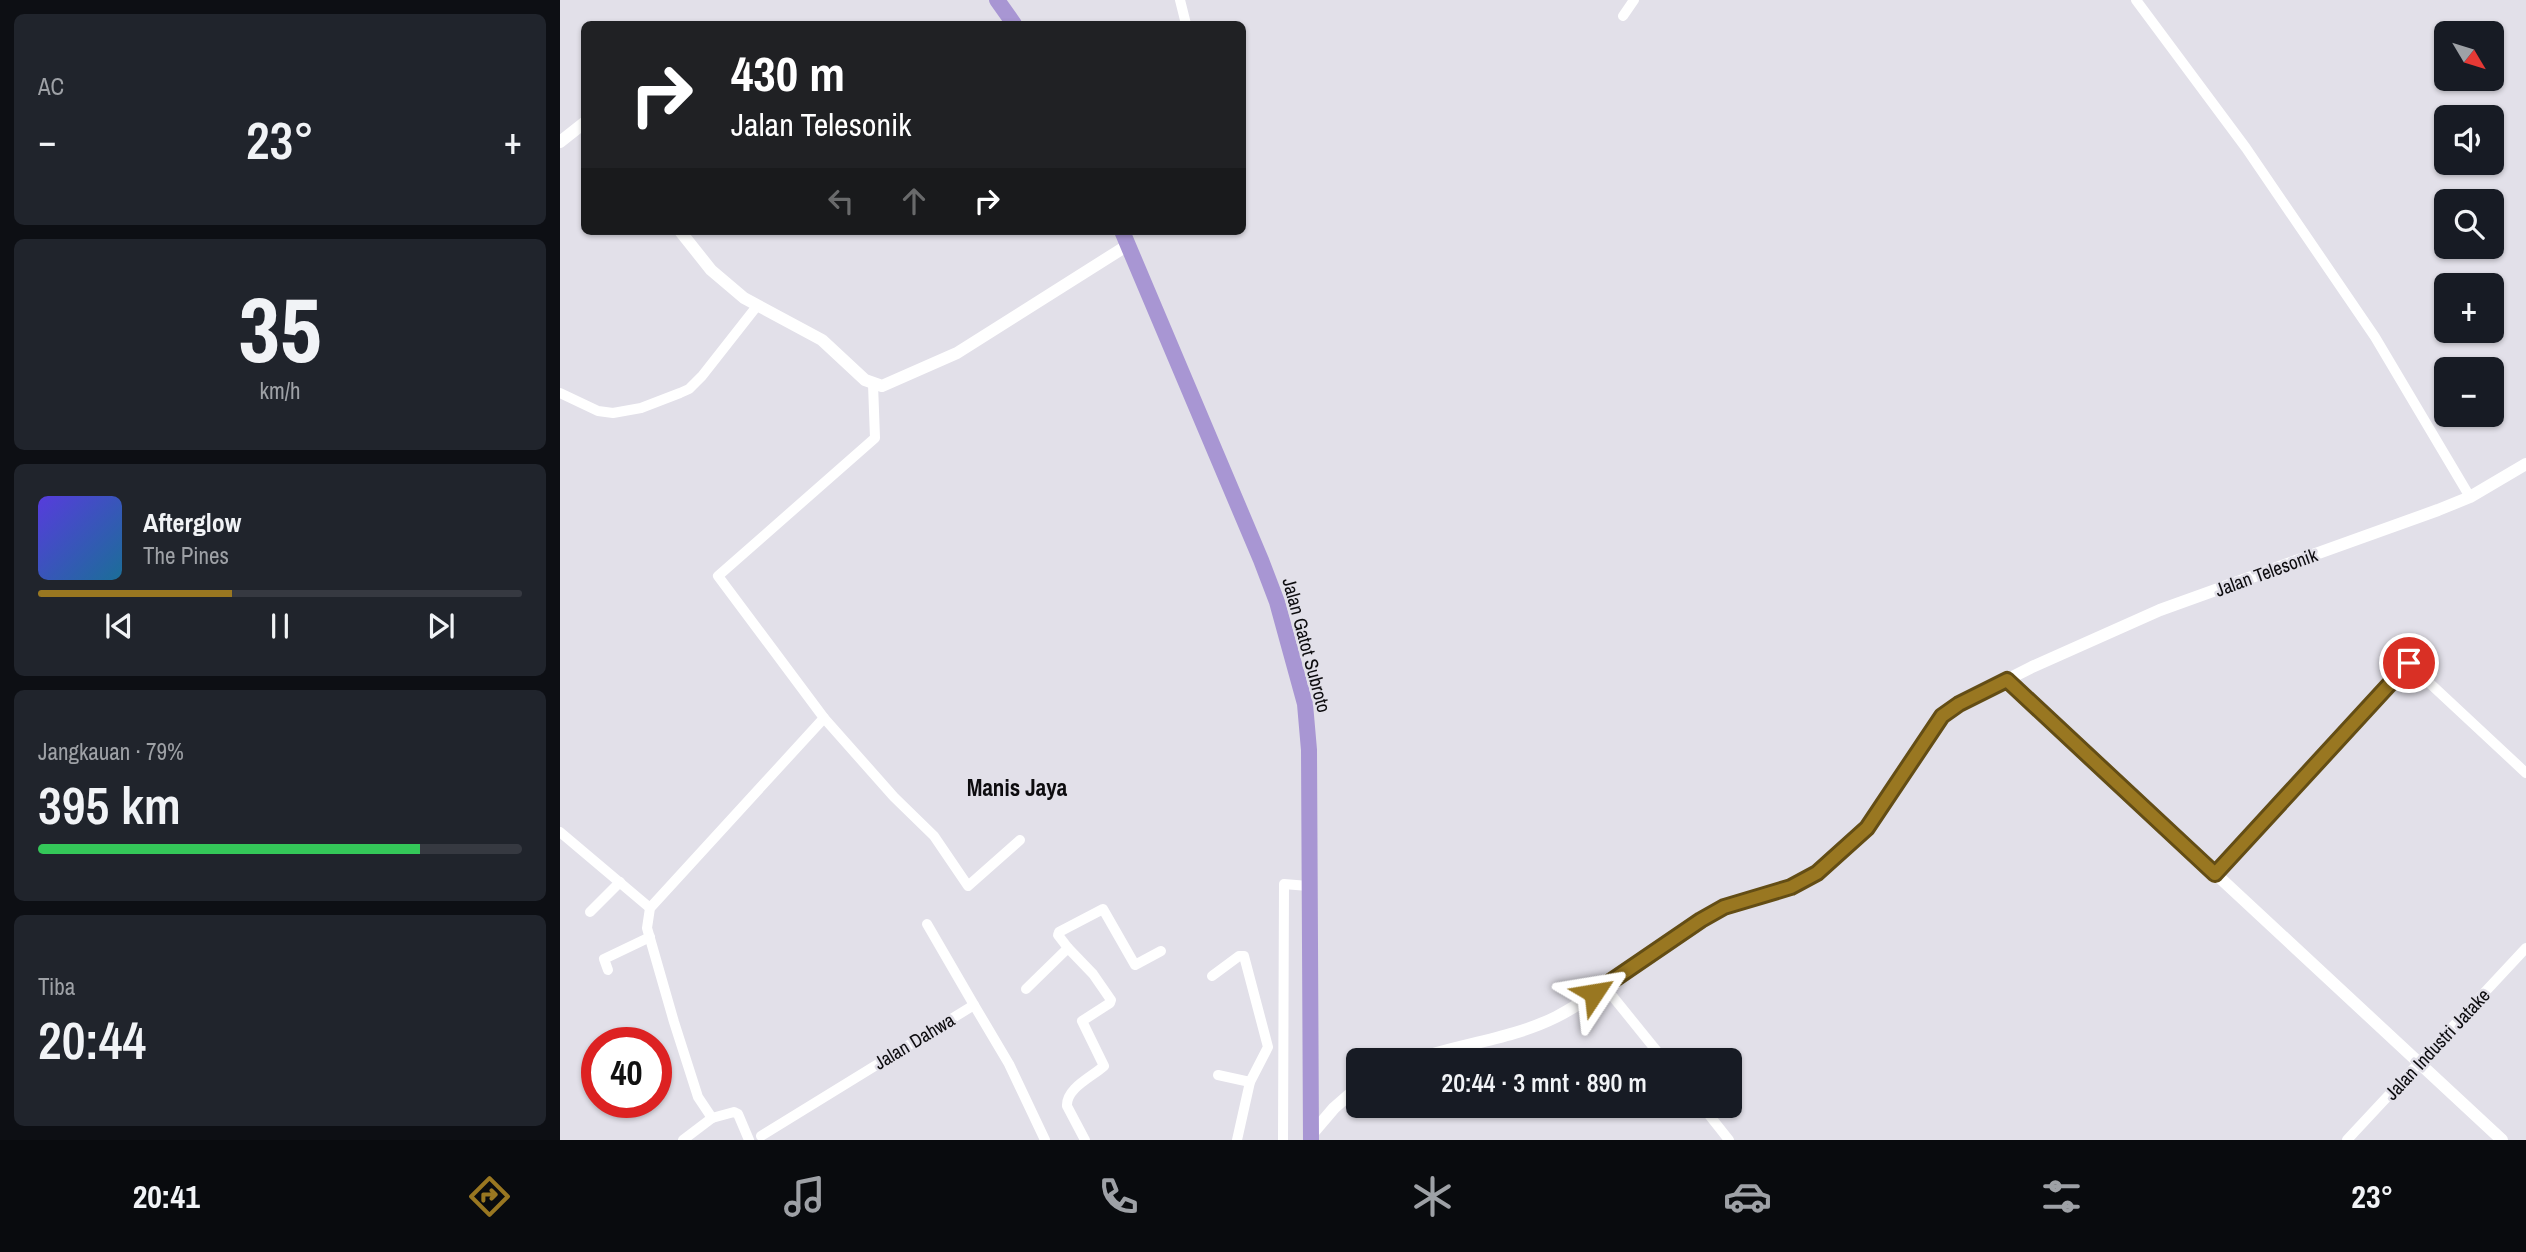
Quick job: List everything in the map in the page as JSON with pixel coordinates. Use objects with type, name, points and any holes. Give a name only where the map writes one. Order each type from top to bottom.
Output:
[{"type":"highway","points":[[997,0],[1012,21]]},
{"type":"highway","name":"Jalan Gatot Subroto","points":[[1125,238],[1242,510],[1280,614],[1305,704],[1309,750],[1311,1137]]},
{"type":"street","points":[[1180,0],[1185,21]]},
{"type":"street","points":[[1623,16],[1634,0]]},
{"type":"street","points":[[2136,0],[2246,148],[2375,337],[2470,497]]},
{"type":"street","points":[[560,142],[581,125]]},
{"type":"street","points":[[683,235],[711,270],[737,293],[822,340],[873,384],[883,386],[957,353],[1125,238]]},
{"type":"street","points":[[560,393],[598,411],[613,412],[640,408],[680,393],[702,376],[757,306]]},
{"type":"street","points":[[873,384],[875,438],[718,576],[824,718],[894,797],[934,836],[968,886],[1020,840]]},
{"type":"street","name":"Jalan Telesonik","points":[[1455,1048],[1539,1024],[1564,1012],[1724,907],[1791,887],[1817,873],[1867,828],[1942,716],[1959,704],[2032,667],[2160,610],[2470,497],[2526,464]]},
{"type":"street","points":[[2215,874],[2409,663],[2526,773]]},
{"type":"street","points":[[2007,680],[2502,1140]]},
{"type":"street","points":[[712,1118],[698,1097],[674,1022],[648,928],[650,908],[824,718]]},
{"type":"street","points":[[560,832],[650,908]]},
{"type":"street","points":[[590,912],[620,882]]},
{"type":"street","points":[[1283,1140],[1284,884],[1308,886]]},
{"type":"street","points":[[1085,1140],[1066,1100],[1071,1092],[1104,1066],[1082,1021],[1111,1002],[1093,974],[1058,935],[1059,932],[1103,909],[1135,965],[1161,951]]},
{"type":"street","points":[[927,924],[974,1005]]},
{"type":"street","points":[[608,970],[604,960],[650,937]]},
{"type":"street","points":[[1026,989],[1068,947]]},
{"type":"street","name":"Jalan Industri Jatake","points":[[2347,1140],[2526,948]]},
{"type":"street","points":[[1212,976],[1239,956],[1244,956],[1268,1048],[1250,1082],[1237,1140]]},
{"type":"street","points":[[1605,986],[1654,1048]]},
{"type":"street","name":"Jalan Dahwa","points":[[761,1136],[974,1005],[1009,1064],[1045,1140]]},
{"type":"street","points":[[1219,1075],[1250,1082]]},
{"type":"street","points":[[1311,1137],[1346,1098]]},
{"type":"street","points":[[683,1140],[712,1118],[736,1113],[750,1140]]},
{"type":"street","points":[[1712,1118],[1730,1140]]},
{"type":"district","name":"Manis Jaya","points":[[1017,787]]},
{"type":"route","points":[[1594,993],[1676,935],[1724,907],[1791,887],[1817,873],[1860,837],[1942,716],[1982,691],[2007,680],[2215,874],[2409,663]]}]
